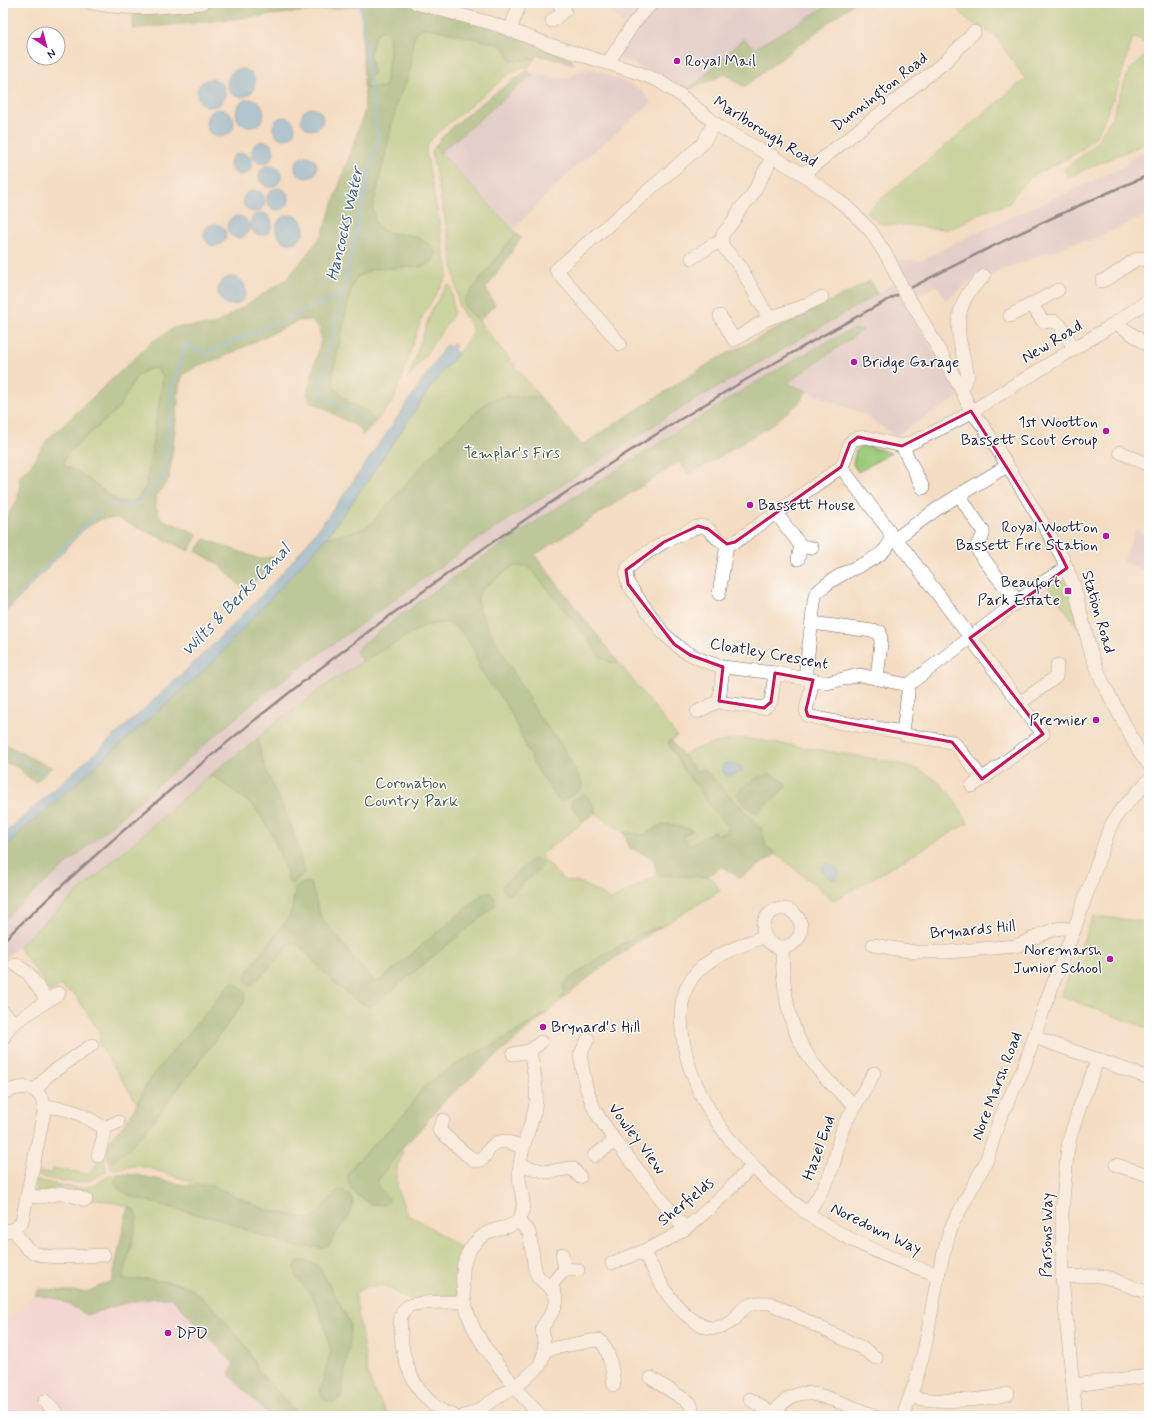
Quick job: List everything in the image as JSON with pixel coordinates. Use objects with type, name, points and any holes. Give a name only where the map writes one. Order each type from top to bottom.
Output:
[{"type":"street","points":[[92,3],[110,7],[202,3]]},
{"type":"street","name":"Marlborough Road","points":[[416,3],[472,18],[553,46],[644,74],[666,85],[714,123],[728,132],[803,174],[857,216],[870,230],[888,258],[906,295],[917,311],[961,389],[971,411]]},
{"type":"street","points":[[510,30],[520,3]]},
{"type":"street","points":[[552,21],[565,10],[558,3]]},
{"type":"street","points":[[608,63],[633,24],[652,3]]},
{"type":"street","name":"Dunnington Road","points":[[803,174],[944,63],[974,32]]},
{"type":"street","points":[[620,344],[556,270],[699,147],[714,123]]},
{"type":"street","points":[[769,318],[739,265],[725,250],[721,242],[723,234],[734,220],[740,209],[751,197],[773,156]]},
{"type":"street","points":[[692,258],[712,245],[721,242]]},
{"type":"street","points":[[1102,280],[1112,276],[1135,260],[1141,258],[1149,262]]},
{"type":"street","points":[[961,389],[968,376],[959,342],[957,322],[965,298],[984,276]]},
{"type":"street","points":[[1010,316],[1058,290]]},
{"type":"street","points":[[720,316],[734,340],[769,318],[799,308],[822,297]]},
{"type":"street","name":"New Road","points":[[971,411],[1116,323],[1149,300]]},
{"type":"street","points":[[1032,304],[1042,320],[1046,322],[1054,321],[1060,325],[1074,349]]},
{"type":"street","points":[[1116,323],[1149,346]]},
{"type":"street","points":[[718,594],[727,544],[735,542],[841,467],[850,443],[854,439],[858,437],[869,438],[902,446],[951,424],[971,411]]},
{"type":"street","name":"Station Road","points":[[971,411],[984,427],[1055,544],[1074,586],[1091,652],[1102,681],[1120,716],[1149,765]]},
{"type":"street","points":[[902,446],[923,488]]},
{"type":"street","points":[[1120,452],[1149,465]]},
{"type":"street","points":[[841,467],[888,529],[893,539],[1020,703],[1048,730],[977,783],[956,745],[952,742],[905,735],[903,732],[837,722],[807,721],[806,710],[812,623],[815,595],[818,592],[847,572],[871,561],[885,550],[893,539],[954,498],[999,471]]},
{"type":"street","points":[[954,498],[983,531],[983,538],[977,544],[977,548],[980,553],[1001,582],[1019,601]]},
{"type":"street","points":[[776,513],[807,547],[798,559]]},
{"type":"street","name":"Cloatley Crescent","points":[[727,544],[718,539],[708,529],[701,526],[664,542],[642,556],[628,568],[626,574],[628,584],[663,633],[674,644],[690,655],[723,667],[775,673],[827,684],[855,676],[877,678],[908,685]]},
{"type":"street","points":[[903,732],[908,685],[1049,578],[1067,568]]},
{"type":"street","points":[[812,623],[885,629],[881,643],[877,678]]},
{"type":"street","points":[[719,701],[723,667]]},
{"type":"street","points":[[697,712],[719,701],[764,708],[771,702],[775,673]]},
{"type":"street","points":[[1020,703],[1058,676]]},
{"type":"street","name":"Nore Marsh Road","points":[[903,1416],[925,1347],[938,1275],[946,1244],[954,1223],[986,1162],[1000,1118],[1024,1067],[1046,1002],[1074,930],[1110,827],[1119,812],[1149,780]]},
{"type":"street","points":[[782,909],[792,912],[799,920],[801,930],[796,940],[787,946],[782,947],[772,944],[765,936],[763,925],[764,920],[771,912],[782,909]]},
{"type":"street","name":"Brynards Hill","points":[[872,945],[916,952],[948,952],[1015,946],[1023,944],[1055,929],[1064,928],[1074,930]]},
{"type":"street","name":"Noredown Way","points":[[765,936],[722,955],[702,967],[686,989],[681,1006],[680,1017],[682,1040],[699,1090],[719,1125],[753,1166],[776,1188],[808,1213],[833,1230],[869,1248],[900,1262],[938,1275]]},
{"type":"street","points":[[782,947],[782,967],[786,1004],[802,1048],[817,1069],[855,1105]]},
{"type":"street","points":[[15,964],[28,973],[47,1000]]},
{"type":"street","points":[[3,1038],[14,1022],[58,993]]},
{"type":"street","points":[[3,1012],[14,1022]]},
{"type":"street","points":[[1034,1037],[1149,1078]]},
{"type":"street","name":"Vowley View","points":[[588,1039],[580,1055],[588,1092],[598,1117],[615,1141],[685,1229]]},
{"type":"street","points":[[513,1054],[530,1051],[541,1042]]},
{"type":"street","points":[[35,1091],[46,1076],[92,1045]]},
{"type":"street","points":[[530,1051],[537,1097],[534,1114],[523,1147],[520,1165],[519,1181],[523,1207],[521,1216],[510,1226],[485,1234],[474,1243],[465,1258],[462,1270],[465,1302],[469,1317],[476,1332],[487,1351],[535,1410],[542,1416]]},
{"type":"street","name":"Parsons Way","points":[[1076,1416],[1062,1277],[1062,1213],[1066,1155],[1079,1109],[1098,1059]]},
{"type":"street","name":"Hazel End","points":[[808,1213],[832,1171],[842,1131],[874,1073]]},
{"type":"street","points":[[3,1093],[12,1089],[23,1087],[35,1091],[40,1096],[45,1107],[22,1221],[8,1230],[35,1254],[88,1260],[104,1255]]},
{"type":"street","points":[[45,1107],[81,1113],[104,1128]]},
{"type":"street","points":[[104,1128],[118,1122]]},
{"type":"street","points":[[98,1156],[104,1128]]},
{"type":"street","points":[[436,1128],[475,1161],[482,1160],[491,1146],[499,1142],[504,1141],[523,1147]]},
{"type":"street","points":[[594,1156],[615,1141]]},
{"type":"street","points":[[520,1165],[547,1172],[576,1168]]},
{"type":"street","points":[[1116,1165],[1149,1175]]},
{"type":"street","name":"Sherfields","points":[[612,1263],[643,1252],[685,1229],[701,1216],[753,1166]]},
{"type":"street","points":[[28,1196],[41,1197],[62,1193],[86,1200]]},
{"type":"street","points":[[464,1416],[474,1413],[530,1376],[540,1365],[545,1350],[542,1328],[554,1309],[557,1301],[556,1294],[550,1286],[538,1277],[528,1232],[518,1220]]},
{"type":"street","points":[[643,1252],[669,1297],[682,1312],[702,1326],[712,1329],[725,1326],[733,1321],[749,1304],[758,1302],[770,1303],[862,1348],[876,1358]]},
{"type":"street","points":[[550,1286],[571,1270],[562,1254]]},
{"type":"street","points":[[1062,1277],[1105,1277],[1149,1292]]},
{"type":"street","points":[[454,1416],[435,1406],[422,1392],[412,1377],[402,1346],[401,1316],[406,1308],[415,1304],[465,1302]]},
{"type":"street","points":[[545,1350],[599,1340],[604,1344],[607,1350],[614,1384]]},
{"type":"street","points":[[1073,1385],[1149,1376]]},
{"type":"street","points":[[651,1378],[690,1403],[693,1416]]},
{"type":"street","points":[[750,1399],[774,1415],[784,1402],[800,1393],[807,1393],[832,1399],[875,1416]]},
{"type":"street","points":[[910,1397],[924,1400],[992,1403],[1008,1394]]},
{"type":"street","points":[[45,1401],[59,1416]]},
{"type":"highlighted area","points":[[971,411],[1055,544],[1067,568],[970,638],[1043,734],[982,779],[952,742],[808,716],[806,710],[813,680],[775,673],[771,702],[764,708],[719,701],[723,667],[690,655],[674,644],[628,584],[626,570],[664,542],[698,526],[708,529],[727,544],[735,542],[841,467],[850,443],[858,437],[902,446]]},
{"type":"shaded area","points":[[601,3],[832,3],[755,49],[743,39],[688,90],[628,61],[606,55],[623,25]]},
{"type":"shaded area","points":[[594,69],[640,89],[652,103],[567,174],[513,230],[440,153],[533,74],[567,79],[580,70]]},
{"type":"shaded area","points":[[1149,150],[1149,214],[1087,242],[1083,240],[996,272],[989,277],[983,272],[946,300],[937,286],[914,296],[897,259],[920,261],[971,235],[1128,165],[1127,159]]},
{"type":"shaded area","points":[[894,282],[904,302],[960,396],[895,436],[865,415],[787,383],[863,331],[852,329],[809,351],[720,405],[533,524],[442,585],[382,629],[358,648],[356,652],[362,662],[338,677],[279,720],[207,777],[3,960],[3,921],[17,907],[261,696],[480,538],[557,486],[676,411],[871,298]]},
{"type":"shaded area","points":[[1136,529],[1149,536],[1149,573],[1123,562]]},
{"type":"shaded area","points":[[35,1295],[59,1299],[87,1315],[126,1302],[153,1297],[172,1298],[234,1364],[229,1374],[269,1416],[3,1416],[3,1324]]},
{"type":"green space","points":[[227,3],[395,3],[464,18],[510,34],[568,58],[572,60],[574,64],[537,55],[534,59],[516,61],[510,60],[507,52],[498,44],[434,29],[424,28],[416,31],[413,41],[409,73],[398,98],[373,207],[375,223],[385,232],[414,236],[430,245],[436,252],[433,261],[425,266],[373,269],[357,277],[351,289],[332,376],[334,387],[349,402],[367,412],[375,422],[368,431],[361,436],[362,431],[353,424],[310,402],[307,394],[321,340],[319,327],[310,320],[298,321],[221,358],[197,366],[183,375],[179,386],[169,479],[156,496],[156,507],[161,519],[191,531],[197,535],[189,551],[117,518],[102,519],[85,528],[3,615],[3,523],[17,500],[20,483],[18,477],[29,467],[48,439],[153,341],[175,327],[214,325],[287,279],[322,235],[365,110],[364,88],[361,6],[133,29],[133,15],[135,13]],"holes":[[[383,30],[389,36],[390,52],[385,87],[364,88],[373,73],[370,54],[375,35]],[[155,368],[163,375],[146,486],[139,498],[131,502],[119,502],[78,472],[65,466],[64,460],[71,450],[118,409],[136,377],[146,370]]]},
{"type":"green space","points":[[832,3],[854,3],[744,87],[726,74],[688,90],[743,39],[755,48]]},
{"type":"green space","points":[[951,3],[1149,3],[1149,39],[1143,42],[1133,37],[1117,90],[1103,123],[1095,137],[1084,148],[1068,158],[1032,176],[1016,192],[1010,202],[1006,205],[980,213],[957,226],[948,229],[880,224],[866,212],[1025,79],[996,36],[969,21]]},
{"type":"green space","points":[[424,28],[435,29],[498,44],[515,61],[534,59],[529,67],[518,69],[510,73],[435,135],[428,144],[426,151],[448,271],[447,276],[422,317],[393,402],[375,422],[367,412],[349,402],[334,387],[332,376],[351,289],[357,277],[373,269],[425,266],[433,261],[436,252],[430,245],[414,236],[385,232],[375,223],[373,207],[398,98],[409,73],[414,36],[416,31]]},
{"type":"green space","points":[[383,30],[389,36],[390,52],[385,87],[364,88],[373,73],[370,54],[375,35]]},
{"type":"green space","points":[[1149,53],[1149,142],[1081,171],[1069,178],[1064,169],[1093,147],[1112,117],[1129,70]]},
{"type":"green space","points":[[528,70],[530,74],[533,74],[440,153],[436,147],[449,130],[507,84]]},
{"type":"green space","points":[[437,143],[436,147],[440,153],[516,233],[465,299],[464,306],[479,321],[540,397],[505,396],[487,402],[438,448],[369,526],[361,530],[326,538],[366,483],[428,391],[473,333],[472,328],[459,306],[450,245],[432,154]]},
{"type":"green space","points":[[516,233],[521,238],[486,289],[495,305],[479,321],[464,306],[465,299]]},
{"type":"green space","name":"Templar's Firs","points":[[870,281],[877,294],[676,411],[480,538],[261,696],[17,907],[3,921],[3,849],[207,668],[326,538],[361,530],[369,526],[438,448],[487,402],[505,396],[540,397],[582,445],[713,361]]},
{"type":"green space","points":[[447,285],[451,287],[454,314],[408,379],[432,309]]},
{"type":"green space","points":[[852,329],[863,330],[787,383],[807,391],[800,402],[769,427],[689,475],[679,462],[535,555],[619,663],[609,662],[600,656],[530,568],[524,566],[513,566],[481,590],[478,597],[478,607],[489,630],[540,718],[558,740],[582,782],[581,789],[562,801],[558,800],[534,764],[511,713],[480,669],[473,648],[462,631],[447,622],[424,626],[362,662],[356,652],[358,648],[425,597],[495,549],[566,502],[743,390],[797,358]]},
{"type":"green space","points":[[155,368],[163,375],[146,486],[139,498],[131,502],[119,502],[78,472],[65,466],[64,460],[71,450],[118,409],[136,377],[146,370]]},
{"type":"green space","points":[[862,445],[891,453],[858,472],[853,464],[856,451]]},
{"type":"green space","points":[[205,539],[260,559],[273,556],[272,562],[262,576],[242,588],[221,566],[196,551]]},
{"type":"green space","name":"Coronation Country Park","points":[[513,566],[524,566],[530,568],[609,662],[619,663],[677,736],[668,743],[687,775],[699,788],[707,801],[727,825],[729,832],[716,835],[714,831],[689,845],[683,836],[693,831],[658,826],[644,835],[623,832],[595,813],[595,807],[572,805],[584,822],[540,855],[563,880],[582,883],[611,900],[657,875],[707,877],[713,879],[720,891],[664,925],[642,933],[599,958],[569,979],[564,984],[564,993],[560,1001],[548,1012],[421,1090],[403,1116],[356,1162],[348,1174],[388,1197],[378,1187],[378,1180],[401,1149],[403,1152],[397,1167],[397,1188],[407,1215],[420,1221],[461,1248],[456,1276],[458,1296],[408,1299],[383,1285],[365,1287],[355,1293],[367,1370],[372,1387],[389,1416],[299,1416],[259,1372],[245,1345],[175,1283],[147,1279],[122,1280],[137,1219],[136,1211],[128,1206],[87,1197],[87,1191],[84,1190],[81,1192],[71,1188],[59,1187],[35,1194],[37,1180],[69,1187],[82,1188],[93,1185],[115,1174],[126,1174],[118,1176],[199,1215],[221,1219],[254,1233],[329,1246],[335,1233],[346,1221],[314,1217],[309,1219],[264,1209],[209,1184],[190,1186],[190,1181],[140,1166],[112,1169],[110,1167],[110,1164],[129,1148],[150,1125],[243,1004],[246,993],[149,1080],[137,1103],[99,1044],[100,1033],[74,993],[67,991],[61,986],[50,992],[18,946],[207,777],[213,776],[241,795],[255,808],[276,842],[288,880],[258,738],[279,720],[338,677],[376,653],[424,626],[447,622],[462,631],[473,648],[480,669],[511,713],[520,732],[581,789],[582,782],[558,740],[540,718],[489,630],[478,607],[478,597],[481,589]],"holes":[[[307,882],[311,885],[320,915],[364,971],[376,982],[381,980],[484,893],[496,905],[370,1007],[340,987],[297,943],[293,942],[252,985],[250,968],[287,920],[293,907],[293,898],[301,884]],[[318,1265],[350,1323],[320,1392],[331,1350],[322,1318],[313,1296]]]},
{"type":"green space","points":[[1059,579],[1068,584],[1080,630],[1047,585]]},
{"type":"green space","points":[[258,738],[267,774],[295,836],[304,873],[292,884],[288,880],[284,864],[271,832],[255,807],[213,776],[207,777]]},
{"type":"green space","points":[[742,738],[892,762],[912,767],[930,776],[947,791],[968,823],[833,901],[766,846],[761,828],[704,769],[697,772],[683,755],[704,746]],"holes":[[[759,777],[786,783],[785,788],[769,803],[737,794],[741,788]]]},
{"type":"green space","points":[[671,740],[696,772],[703,769],[761,828],[766,846],[776,854],[740,878],[722,866],[707,877],[657,875],[653,858],[630,848],[623,832],[644,835],[658,826],[669,824],[693,830],[683,836],[689,845],[714,831],[716,835],[728,832],[727,825],[707,801],[699,788],[687,775],[668,742]]},
{"type":"green space","points":[[3,743],[41,763],[52,767],[35,783],[17,767],[3,762]]},
{"type":"green space","points":[[771,774],[786,783],[785,788],[758,812],[751,810],[743,803],[737,794],[752,781]]},
{"type":"green space","points":[[583,794],[592,802],[595,813],[584,822],[571,805],[572,801]]},
{"type":"green space","points":[[533,859],[539,859],[543,863],[542,866],[514,892],[509,895],[503,891],[502,886]]},
{"type":"green space","points":[[307,882],[311,884],[320,915],[364,971],[376,982],[381,980],[484,893],[490,893],[495,898],[496,905],[374,1005],[369,1007],[339,987],[297,943],[293,942],[252,985],[248,984],[245,980],[246,974],[287,920],[293,907],[295,889],[301,884]]},
{"type":"green space","name":"Noremarsh Junior School","points":[[1093,916],[1149,922],[1149,1029],[1061,996]]},
{"type":"green space","points":[[664,925],[637,942],[585,980],[560,1001],[564,993],[564,984],[569,979],[599,958],[642,933]]},
{"type":"green space","points":[[232,982],[238,985],[246,993],[243,1004],[150,1125],[129,1148],[110,1164],[108,1150],[111,1137],[129,1118],[156,1071]]},
{"type":"green space","points":[[548,1012],[446,1099],[401,1149],[378,1180],[378,1187],[388,1197],[389,1202],[385,1205],[371,1204],[357,1195],[349,1185],[348,1174],[356,1162],[403,1116],[421,1090],[435,1078],[456,1064],[520,1030]]},
{"type":"green space","points":[[103,1151],[106,1171],[98,1177],[81,1182],[73,1182],[38,1176],[39,1172],[51,1173],[53,1168],[88,1174],[95,1168]]},
{"type":"green space","points":[[126,1174],[190,1186],[209,1184],[264,1209],[309,1219],[314,1217],[337,1191],[344,1191],[352,1198],[353,1206],[346,1221],[335,1233],[329,1246],[324,1248],[297,1247],[254,1233],[221,1219],[199,1215],[135,1198],[120,1190],[115,1184],[115,1179],[118,1176]]},
{"type":"green space","points":[[128,1206],[136,1211],[137,1219],[123,1280],[147,1279],[175,1283],[189,1287],[215,1309],[245,1345],[259,1372],[299,1416],[269,1416],[229,1374],[234,1364],[172,1298],[139,1300],[87,1315],[59,1299],[35,1295],[39,1289],[86,1292],[112,1281]]},
{"type":"green space","points":[[298,1261],[306,1261],[318,1265],[350,1323],[350,1339],[341,1397],[334,1403],[325,1400],[320,1392],[331,1350],[322,1318],[313,1296],[297,1278],[294,1267]]},
{"type":"water","points":[[241,69],[251,73],[255,83],[251,93],[241,97],[231,93],[227,83],[231,73]]},
{"type":"water","points":[[211,79],[221,83],[225,93],[221,103],[211,107],[201,103],[197,93],[201,83]]},
{"type":"water","points":[[250,99],[260,103],[264,113],[260,123],[250,127],[240,123],[236,113],[240,103]]},
{"type":"water","points":[[312,108],[320,111],[323,119],[320,127],[312,130],[304,127],[301,119],[304,111]]},
{"type":"water","points":[[220,109],[230,113],[234,123],[230,133],[220,137],[210,133],[206,123],[210,113]]},
{"type":"water","points":[[284,117],[292,120],[295,128],[292,136],[284,139],[276,136],[273,128],[276,120]]},
{"type":"water","points":[[263,141],[271,144],[274,152],[271,160],[263,163],[255,160],[252,152],[255,144]]},
{"type":"water","points":[[241,153],[249,156],[252,164],[249,172],[241,175],[233,172],[230,164],[233,156]]},
{"type":"water","points":[[306,156],[310,157],[316,163],[316,171],[310,177],[306,178],[302,177],[296,171],[295,167],[296,163],[302,157]]},
{"type":"water","points":[[270,165],[278,168],[281,176],[278,184],[270,187],[262,184],[259,176],[262,168]]},
{"type":"water","points":[[278,188],[286,191],[289,199],[286,207],[278,210],[270,207],[267,199],[270,191]]},
{"type":"water","points":[[254,190],[262,193],[265,201],[262,209],[254,212],[246,209],[243,201],[246,193]]},
{"type":"water","points":[[261,213],[269,216],[272,224],[269,232],[261,235],[253,232],[250,224],[253,216]]},
{"type":"water","points":[[290,215],[300,219],[304,229],[300,239],[290,243],[280,239],[276,229],[280,219]]},
{"type":"water","points":[[238,216],[246,219],[249,227],[246,235],[238,238],[230,235],[227,227],[230,219]]},
{"type":"water","points":[[215,224],[223,227],[226,235],[223,243],[215,246],[207,243],[204,235],[207,227]]},
{"type":"water","points":[[232,277],[242,281],[246,291],[242,301],[232,305],[222,301],[218,291],[222,281]]},
{"type":"water","points":[[453,344],[456,346],[454,349],[458,354],[428,391],[366,483],[326,538],[207,668],[3,849],[3,835],[182,674],[283,572],[313,535],[370,457],[443,349],[446,345],[450,347]]},
{"type":"water","points":[[725,763],[742,767],[742,771],[735,775],[725,775],[722,768]]},
{"type":"water","points":[[827,863],[839,871],[836,879],[831,880],[821,869],[822,865]]},
{"type":"waterway","name":"Hancocks Water","points":[[360,3],[378,137],[319,392],[367,422]]},
{"type":"waterway","points":[[104,504],[106,502],[130,508],[165,476],[172,389],[186,345],[206,353],[342,294]]},
{"type":"waterway","points":[[3,612],[98,511]]},
{"type":"waterway","points":[[3,750],[44,774]]},
{"type":"railway","points":[[3,941],[144,812],[279,701],[417,596],[560,496],[695,410],[821,336],[885,301],[1016,235],[1149,175]]},
{"type":"place","name":"Royal Mail","points":[[677,61]]},
{"type":"place","name":"Bridge Garage","points":[[854,362]]},
{"type":"place","name":"1st Wootton Bassett Scout Group","points":[[1106,431]]},
{"type":"place","name":"Bassett House","points":[[750,505]]},
{"type":"place","name":"Royal Wootton Bassett Fire Station","points":[[1106,536]]},
{"type":"place","name":"Beaufort Park Estate","points":[[1068,591]]},
{"type":"place","name":"Premier","points":[[1096,720]]},
{"type":"place","name":"Noremarsh Junior School","points":[[1110,959]]},
{"type":"place","name":"Brynard's Hill","points":[[543,1027]]},
{"type":"place","name":"DPD","points":[[168,1333]]},
{"type":"water label","name":"Wilts & Berks Canal","points":[[236,600]]}]
